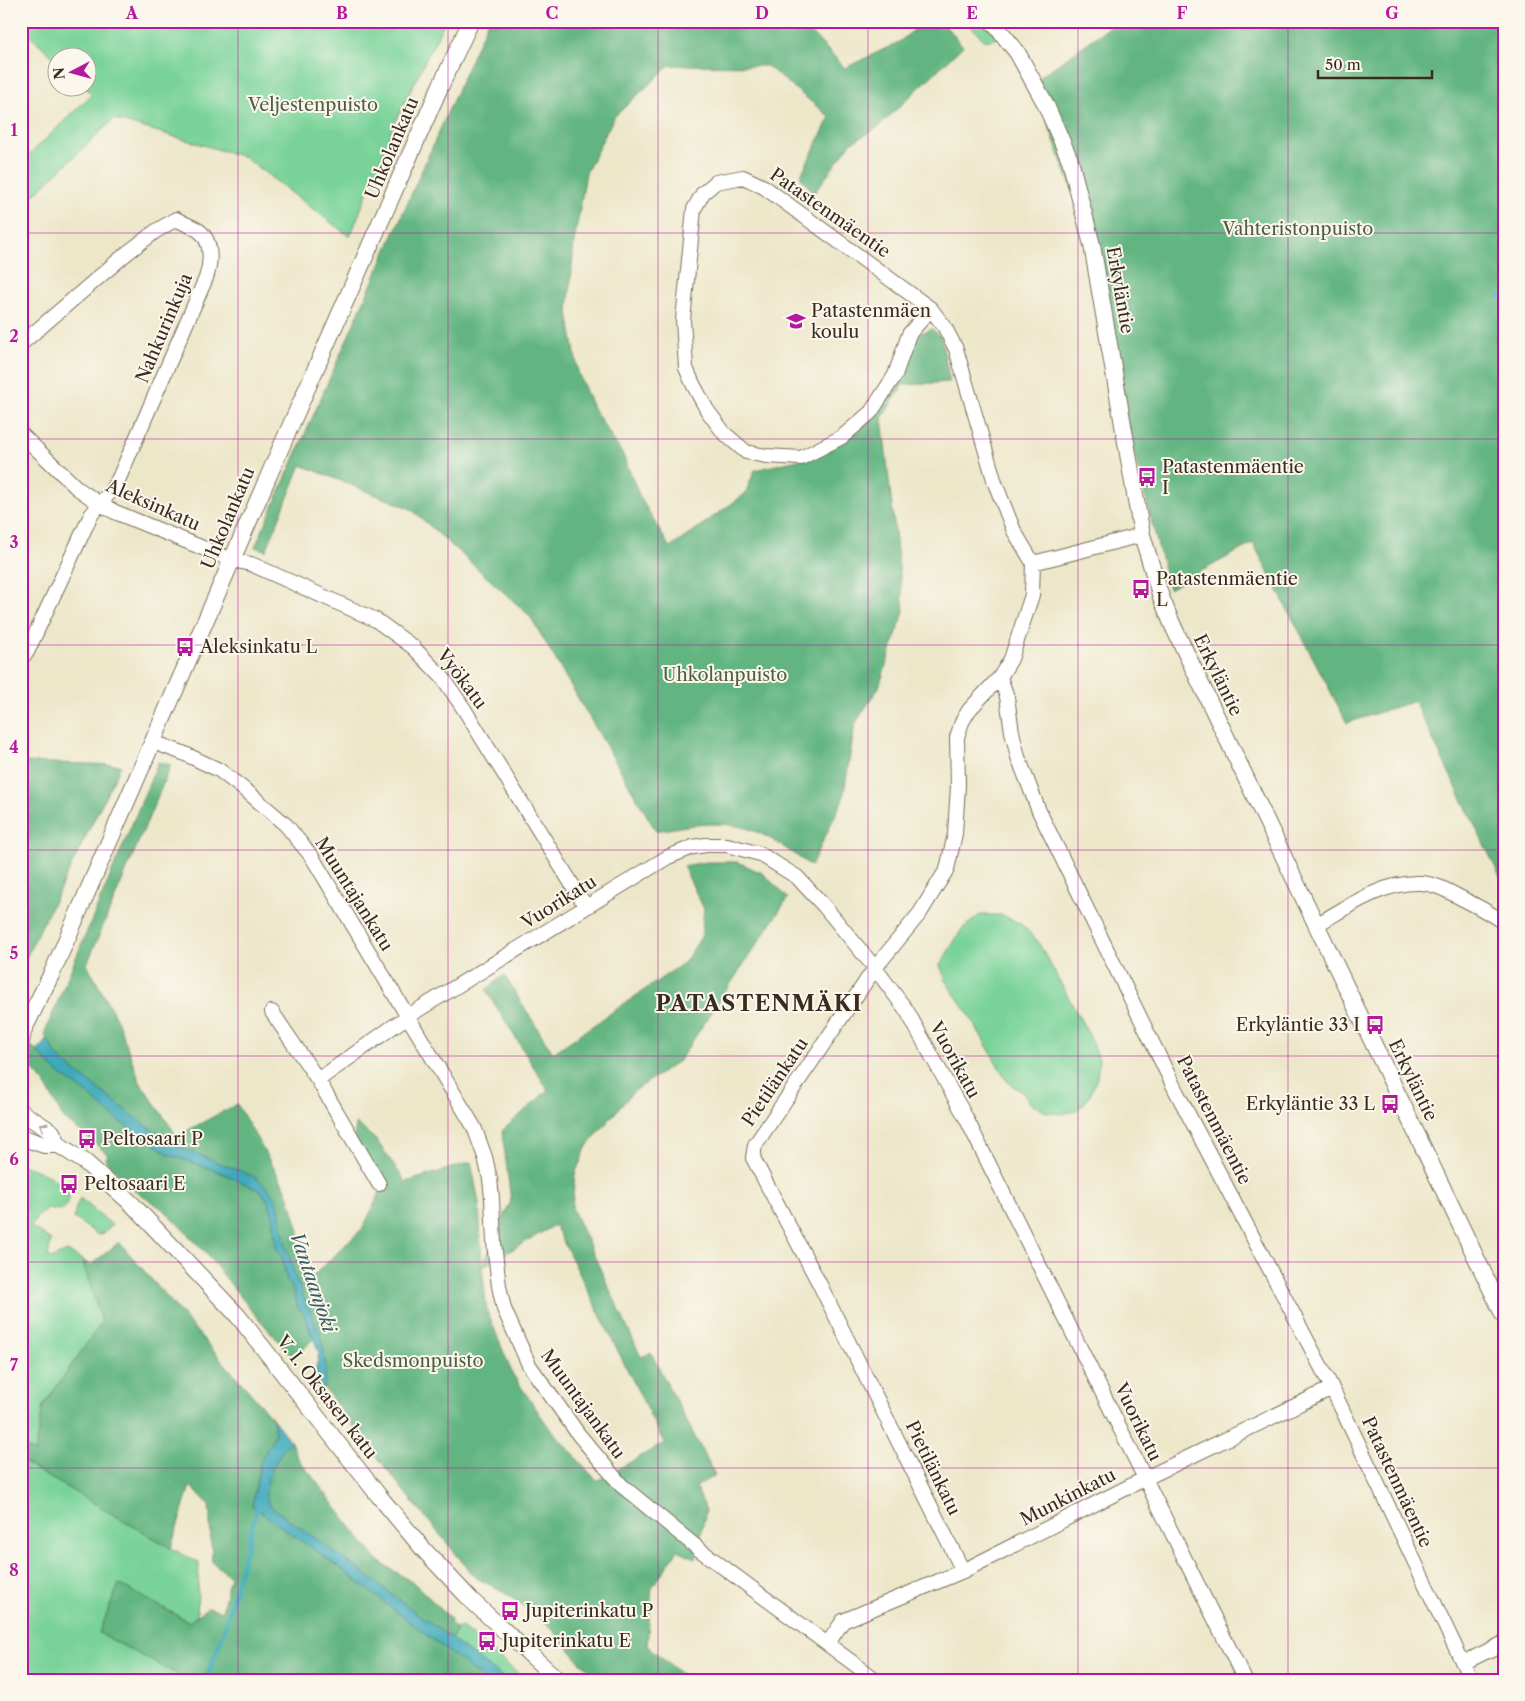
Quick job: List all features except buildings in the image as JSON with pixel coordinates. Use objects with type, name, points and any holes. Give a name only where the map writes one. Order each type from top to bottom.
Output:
[{"type":"street","name":"Uhkolankatu","points":[[22,1036],[52,973],[440,86],[471,21]]},
{"type":"street","name":"Erkyläntie","points":[[992,21],[1016,52],[1045,103],[1070,160],[1092,245],[1142,535],[1161,597],[1173,626],[1504,1316]]},
{"type":"street","name":"Patastenmäentie","points":[[931,309],[908,334],[895,375],[871,412],[842,437],[801,458],[766,456],[746,452],[724,433],[707,410],[686,368],[683,320],[694,209],[703,193],[716,182],[743,178],[764,187],[931,309],[944,326],[956,349],[995,484],[1014,531],[1033,563]]},
{"type":"street","name":"Nahkurinkuja","points":[[21,344],[127,253],[156,231],[176,220],[200,231],[208,244],[209,268],[206,278],[119,478],[100,504]]},
{"type":"street","name":"Aleksinkatu","points":[[21,434],[77,488],[100,504],[115,512],[232,560]]},
{"type":"street","points":[[21,658],[28,652],[92,515],[100,504]]},
{"type":"street","points":[[1000,677],[1011,659],[1032,595],[1033,563],[1142,535]]},
{"type":"street","name":"Vyökatu","points":[[232,560],[251,564],[376,620],[413,647],[443,678],[464,709],[586,907]]},
{"type":"street","name":"Patastenmäentie","points":[[1000,677],[1007,697],[1018,758],[1039,810],[1176,1091],[1332,1388],[1472,1680]]},
{"type":"street","name":"Pietilänkatu","points":[[963,1572],[819,1283],[753,1158],[755,1145],[875,968],[920,914],[947,869],[955,834],[958,786],[957,737],[962,722],[969,710],[1000,677]]},
{"type":"street","name":"Muuntajankatu","points":[[153,742],[183,753],[219,770],[286,825],[312,857],[474,1127],[485,1158],[492,1198],[494,1243],[504,1309],[529,1365],[579,1435],[620,1485],[700,1550],[876,1680]]},
{"type":"street","name":"Vuorikatu","points":[[408,1016],[668,857],[693,847],[706,845],[727,846],[760,854],[797,877],[824,906],[875,968],[907,1011],[966,1118],[1245,1680]]},
{"type":"street","points":[[1316,925],[1384,889],[1401,884],[1422,883],[1441,888],[1475,905],[1504,923]]},
{"type":"street","points":[[272,1012],[318,1080],[379,1184]]},
{"type":"street","points":[[318,1080],[408,1016]]},
{"type":"street","name":"V. I. Oksasen katu","points":[[21,1112],[52,1132],[59,1145],[85,1162],[131,1204],[238,1316],[424,1550],[472,1600],[558,1680]]},
{"type":"street","name":"V. I. Oksasen katu","points":[[21,1137],[44,1145],[59,1145]]},
{"type":"street","name":"Munkinkatu","points":[[828,1643],[843,1622],[963,1572],[1146,1478],[1332,1388]]},
{"type":"street","points":[[1463,1663],[1504,1642]]},
{"type":"green space","name":"Veljestenpuisto","points":[[21,21],[445,21],[395,122],[350,237],[244,157],[114,119],[21,207],[21,163],[88,98],[98,98],[98,48],[48,48],[48,52],[21,27]]},
{"type":"green space","name":"Uhkolanpuisto","points":[[488,21],[802,21],[845,68],[899,42],[925,21],[941,21],[963,46],[877,128],[851,143],[814,193],[800,177],[830,117],[767,66],[670,65],[614,117],[586,173],[574,243],[568,312],[578,372],[593,408],[623,455],[640,497],[670,548],[745,494],[755,470],[819,455],[852,429],[858,432],[881,408],[916,335],[932,329],[941,337],[950,382],[903,385],[882,418],[904,611],[879,687],[855,724],[843,799],[811,866],[786,848],[747,828],[708,824],[656,831],[530,616],[411,509],[301,465],[266,551],[255,547]]},
{"type":"green space","points":[[966,21],[983,21],[998,38],[985,41]]},
{"type":"green space","name":"Vahteristonpuisto","points":[[1118,21],[1504,21],[1504,885],[1414,701],[1347,723],[1253,543],[1169,589],[1115,378],[1092,245],[1033,82]]},
{"type":"green space","points":[[21,762],[121,765],[21,968]]},
{"type":"green space","name":"Skedsmonpuisto","points":[[158,762],[171,765],[87,964],[118,1022],[140,1082],[177,1136],[237,1104],[287,1191],[299,1231],[298,1251],[311,1278],[363,1228],[380,1192],[353,1146],[356,1123],[377,1141],[406,1182],[471,1162],[479,1203],[482,1266],[511,1201],[502,1131],[548,1090],[486,990],[504,975],[553,1053],[685,962],[701,937],[704,909],[683,866],[707,862],[738,862],[764,874],[788,898],[679,1061],[633,1092],[587,1146],[575,1174],[572,1208],[641,1357],[651,1353],[715,1475],[696,1487],[706,1510],[696,1559],[678,1550],[652,1588],[647,1646],[689,1680],[603,1680],[580,1662],[552,1629],[508,1595],[475,1577],[406,1494],[324,1388],[326,1367],[268,1188],[255,1177],[169,1143],[68,1066],[57,1056],[44,1034]],"holes":[[[555,1225],[664,1443],[597,1481],[548,1426],[513,1375],[487,1311],[482,1267]]]},
{"type":"green space","points":[[980,915],[1002,915],[1021,924],[1037,940],[1089,1035],[1099,1059],[1097,1078],[1088,1099],[1077,1111],[1061,1114],[1046,1112],[1031,1104],[1023,1093],[1007,1081],[971,1018],[947,983],[940,965],[962,929]]},
{"type":"green space","points":[[31,1045],[57,1072],[170,1155],[222,1173],[261,1191],[269,1203],[273,1217],[276,1247],[282,1256],[287,1280],[293,1290],[298,1308],[304,1314],[313,1339],[294,1359],[204,1251],[164,1210],[127,1185],[105,1159],[108,1155],[63,1118],[45,1084],[25,1061]]},
{"type":"green space","points":[[21,1165],[41,1172],[55,1180],[62,1185],[69,1195],[63,1210],[48,1209],[37,1217],[31,1227],[51,1240],[48,1256],[51,1259],[67,1251],[82,1260],[102,1322],[43,1406],[35,1453],[21,1445]]},
{"type":"green space","points":[[80,1198],[112,1225],[104,1233],[98,1235],[74,1218]]},
{"type":"green space","points":[[119,1242],[273,1419],[275,1434],[261,1460],[252,1506],[340,1568],[485,1680],[188,1680],[99,1633],[119,1584],[189,1622],[208,1607],[222,1611],[230,1576],[212,1562],[209,1504],[190,1486],[171,1548],[21,1461],[21,1445],[35,1453],[43,1406],[102,1322],[82,1260],[91,1265]]},
{"type":"green space","points":[[291,1442],[297,1457],[378,1561],[415,1584],[452,1620],[450,1623],[457,1629],[451,1639],[269,1505],[266,1494],[271,1473],[278,1458]]},
{"type":"green space","points":[[21,1461],[199,1563],[197,1616],[190,1622],[119,1584],[99,1633],[188,1680],[21,1680]]},
{"type":"green space","points":[[460,1626],[526,1680],[506,1680],[451,1639]]},
{"type":"water","points":[[47,1039],[57,1056],[68,1066],[169,1143],[255,1177],[268,1188],[278,1203],[285,1242],[296,1279],[322,1338],[326,1367],[324,1388],[316,1388],[308,1378],[315,1373],[319,1353],[304,1314],[298,1308],[293,1290],[287,1280],[282,1256],[276,1247],[273,1217],[269,1203],[261,1191],[222,1173],[170,1155],[116,1119],[84,1091],[57,1072],[37,1051]]},
{"type":"water","points":[[273,1419],[291,1442],[278,1458],[271,1473],[266,1495],[269,1505],[506,1680],[485,1680],[340,1568],[252,1506],[261,1460],[275,1434]]},
{"type":"waterway","points":[[1499,296],[1504,297]]},
{"type":"waterway","points":[[206,1680],[223,1633],[258,1506]]},
{"type":"place","name":"Patastenmäen koulu","points":[[796,321]]},
{"type":"place","name":"Patastenmäentie I","points":[[1147,477]]},
{"type":"place","name":"Patastenmäentie L","points":[[1141,589]]},
{"type":"place","name":"Aleksinkatu L","points":[[185,647]]},
{"type":"place","name":"Erkyläntie 33 I","points":[[1375,1025]]},
{"type":"place","name":"Erkyläntie 33 L","points":[[1390,1104]]},
{"type":"place","name":"Peltosaari P","points":[[87,1139]]},
{"type":"place","name":"Peltosaari E","points":[[69,1184]]},
{"type":"place","name":"Jupiterinkatu P","points":[[510,1611]]},
{"type":"place","name":"Jupiterinkatu E","points":[[487,1641]]},
{"type":"district","name":"PATASTENMÄKI","points":[[759,1003]]},
{"type":"water label","name":"Vantaanjoki","points":[[313,1282]]}]
